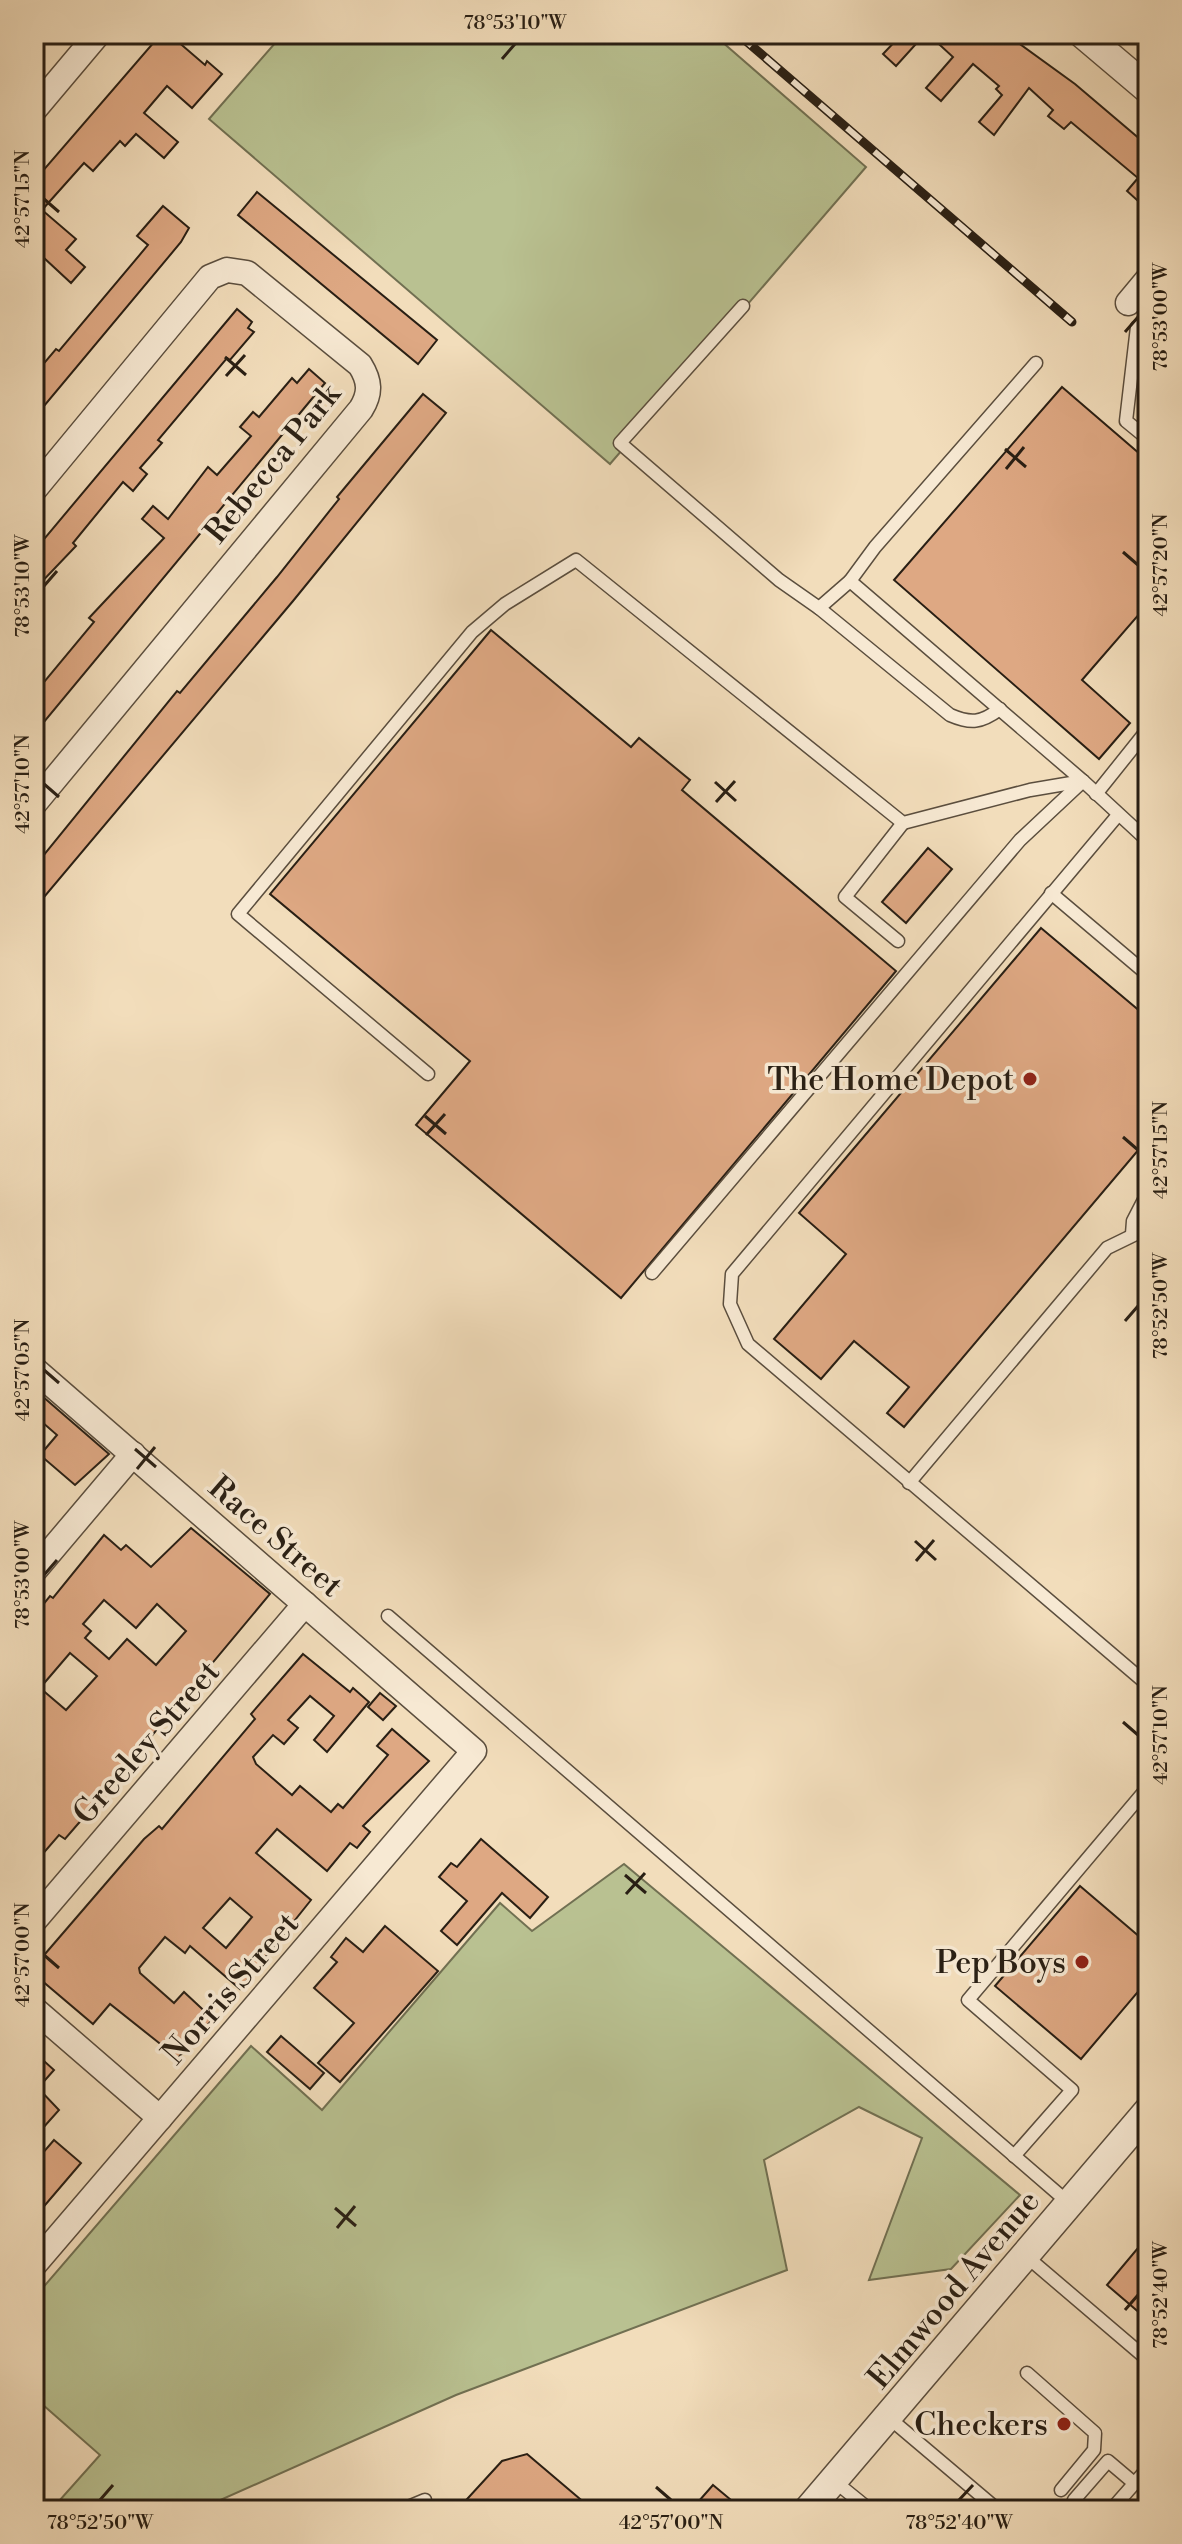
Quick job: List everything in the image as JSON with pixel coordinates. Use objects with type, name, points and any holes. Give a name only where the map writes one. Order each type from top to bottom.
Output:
[{"type":"street","points":[[34,110],[98,34]]},
{"type":"street","points":[[1083,34],[1148,89]]},
{"type":"street","name":"Rebecca Park","points":[[34,490],[210,277],[222,271],[247,273],[360,365],[367,376],[369,388],[361,409],[34,804]]},
{"type":"street","points":[[1128,303],[1148,279]]},
{"type":"street","name":"Race Street","points":[[34,1369],[474,1751]]},
{"type":"street","points":[[34,1571],[133,1454]]},
{"type":"street","name":"Greeley Street","points":[[34,1921],[305,1604]]},
{"type":"street","name":"Norris Street","points":[[34,2265],[474,1751]]},
{"type":"street","points":[[34,2009],[160,2118]]},
{"type":"street","name":"Elmwood Avenue","points":[[808,2510],[1148,2111]]},
{"type":"lane","points":[[743,306],[620,443],[779,580],[819,608],[950,715],[968,723],[984,721],[1000,709]]},
{"type":"lane","points":[[1148,337],[1137,327],[1126,421],[1148,439]]},
{"type":"lane","points":[[819,608],[850,581],[875,547],[1036,363]]},
{"type":"lane","points":[[428,1074],[238,914],[472,632],[505,604],[576,560],[903,823]]},
{"type":"lane","points":[[850,581],[1083,781],[1148,841]]},
{"type":"lane","points":[[1096,794],[1148,729]]},
{"type":"lane","points":[[898,941],[845,897],[903,823],[1030,790],[1083,781]]},
{"type":"lane","points":[[652,1273],[1020,840],[1083,781]]},
{"type":"lane","points":[[1118,815],[732,1274],[730,1304],[748,1344],[1147,1682]]},
{"type":"lane","points":[[1051,893],[1148,975]]},
{"type":"lane","points":[[1132,1234],[1133,1221],[1148,1192]]},
{"type":"lane","points":[[909,1483],[1107,1248],[1148,1228]]},
{"type":"lane","points":[[388,1616],[1070,2204]]},
{"type":"lane","points":[[1014,2156],[1072,2090],[968,2000],[1148,1787]]},
{"type":"lane","points":[[1026,2256],[1148,2360]]},
{"type":"lane","points":[[1027,2373],[1095,2433],[1094,2450],[1061,2490]]},
{"type":"lane","points":[[888,2417],[998,2510]]},
{"type":"lane","points":[[1074,2500],[1108,2461],[1134,2483]]},
{"type":"lane","points":[[1111,2510],[1148,2468]]},
{"type":"lane","points":[[833,2480],[870,2510]]},
{"type":"lane","points":[[401,2510],[425,2500]]},
{"type":"green space","points":[[283,34],[713,34],[866,167],[610,464],[209,119]]},
{"type":"green space","points":[[624,1864],[1020,2195],[951,2269],[869,2280],[922,2138],[859,2107],[764,2160],[787,2270],[456,2395],[198,2510],[51,2510],[100,2455],[34,2397],[34,2298],[251,2046],[322,2110],[500,1903],[532,1931]]},
{"type":"building","points":[[161,34],[169,34],[205,65],[207,61],[222,74],[192,108],[167,86],[144,113],[178,142],[164,158],[136,134],[125,146],[120,141],[93,171],[84,163],[42,210],[76,239],[66,250],[85,267],[71,283],[44,258],[34,269],[34,181]]},
{"type":"building","points":[[902,34],[925,34],[896,66],[883,54]]},
{"type":"building","points":[[928,34],[1006,34],[1075,84],[1148,146],[1148,210],[1127,191],[1138,178],[1071,122],[1064,129],[1048,116],[1053,110],[1029,88],[994,135],[979,122],[1002,95],[996,89],[999,86],[973,64],[941,101],[926,88],[953,57]]},
{"type":"building","points":[[257,192],[437,340],[418,364],[238,215]]},
{"type":"building","points":[[163,206],[189,228],[181,242],[34,418],[34,375],[56,349],[59,351],[148,245],[137,236]]},
{"type":"building","points":[[237,309],[252,322],[248,328],[254,332],[230,360],[227,358],[158,440],[162,443],[140,468],[147,474],[133,491],[123,482],[73,543],[76,546],[34,590],[34,551]]},
{"type":"building","points":[[309,369],[325,383],[34,734],[34,694],[94,622],[89,618],[164,538],[142,519],[153,506],[168,519],[208,467],[217,475],[251,436],[240,427],[253,412],[259,417],[292,378],[297,383]]},
{"type":"building","points":[[1062,387],[1148,461],[1148,604],[1082,680],[1130,723],[1099,759],[894,580]]},
{"type":"building","points":[[423,394],[446,413],[293,601],[34,909],[34,867],[177,691],[180,693],[277,577],[339,499],[337,497]]},
{"type":"building","points":[[491,630],[631,747],[639,738],[690,780],[682,790],[896,971],[621,1298],[416,1125],[470,1061],[270,894]]},
{"type":"building","points":[[928,848],[952,869],[906,923],[882,902]]},
{"type":"building","name":"The Home Depot","points":[[1041,928],[1148,1018],[1148,1155],[1140,1148],[904,1427],[887,1413],[909,1387],[854,1341],[821,1379],[774,1339],[846,1254],[799,1213]]},
{"type":"building","points":[[34,1389],[109,1454],[75,1485],[40,1455],[57,1435],[34,1415]]},
{"type":"building","points":[[191,1528],[270,1594],[65,1839],[59,1835],[34,1864],[34,1626],[42,1617],[37,1612],[50,1596],[53,1598],[104,1535],[121,1550],[126,1545],[151,1567]],"holes":[[[104,1600],[136,1628],[157,1604],[186,1631],[156,1665],[127,1639],[109,1659],[85,1638],[91,1631],[83,1624]],[[70,1653],[97,1676],[66,1710],[40,1688]]]},
{"type":"building","points":[[303,1654],[350,1692],[353,1688],[369,1702],[327,1752],[314,1740],[334,1716],[310,1696],[288,1720],[298,1728],[284,1744],[273,1735],[253,1757],[256,1764],[292,1795],[300,1786],[331,1812],[338,1804],[343,1808],[388,1755],[377,1746],[392,1729],[429,1761],[363,1826],[370,1832],[357,1848],[350,1843],[327,1871],[277,1829],[256,1853],[311,1900],[240,1989],[190,1946],[185,1953],[165,1937],[139,1968],[140,1973],[174,2003],[184,1992],[213,2019],[178,2058],[110,2004],[93,2024],[34,1974],[34,1945],[45,1954],[144,1839],[159,1826],[162,1829],[255,1719],[251,1714]],"holes":[[[230,1898],[252,1917],[226,1948],[203,1928]]]},
{"type":"building","points":[[380,1693],[396,1706],[383,1720],[368,1707]]},
{"type":"building","points":[[481,1839],[548,1897],[530,1918],[502,1893],[457,1945],[441,1931],[467,1901],[439,1877],[451,1863],[457,1867]]},
{"type":"building","name":"Pep Boys","points":[[1080,1886],[1148,1944],[1148,1980],[1081,2059],[995,1986]]},
{"type":"building","points":[[385,1926],[438,1971],[340,2082],[318,2063],[354,2023],[314,1988],[337,1962],[331,1957],[346,1938],[363,1952]]},
{"type":"building","points":[[281,2036],[324,2073],[310,2089],[267,2052]]},
{"type":"building","points":[[34,2052],[54,2070],[38,2088],[59,2110],[42,2129],[34,2122]]},
{"type":"building","points":[[54,2140],[81,2163],[34,2218],[34,2163]]},
{"type":"building","points":[[1148,2236],[1148,2320],[1107,2285]]},
{"type":"building","points":[[527,2454],[593,2510],[457,2510],[502,2461]]},
{"type":"building","points":[[713,2485],[743,2510],[691,2510]]},
{"type":"railway","points":[[738,34],[1072,322]]},
{"type":"place","name":"The Home Depot","points":[[1030,1079]]},
{"type":"place","name":"Pep Boys","points":[[1082,1962]]},
{"type":"place","name":"Checkers","points":[[1064,2424]]}]
